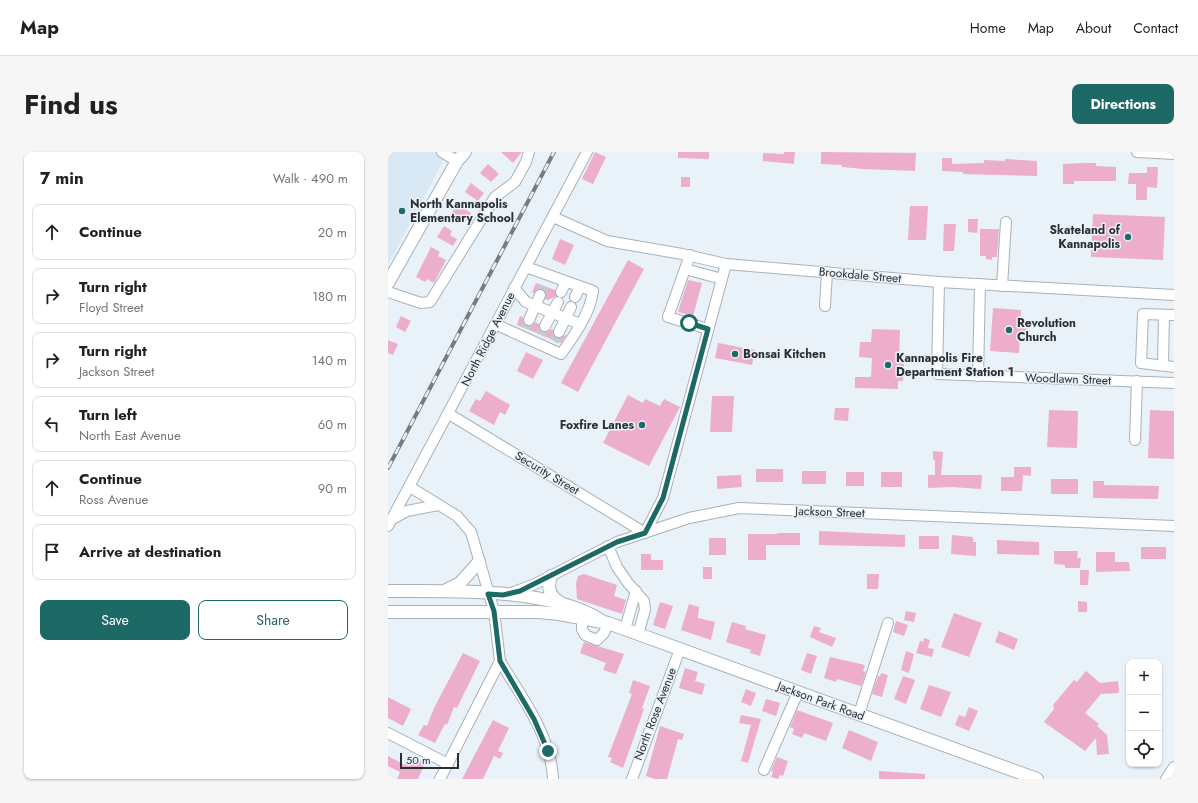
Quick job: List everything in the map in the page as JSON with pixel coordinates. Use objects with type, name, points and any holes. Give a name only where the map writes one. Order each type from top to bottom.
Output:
[{"type":"main road","points":[[388,283],[461,156]]},
{"type":"main road","points":[[437,592],[453,588],[464,579],[479,562]]},
{"type":"main road","points":[[551,576],[549,587],[550,592],[554,599],[563,604]]},
{"type":"main road","name":"Jackson Park Road","points":[[388,591],[488,594],[527,597],[563,604],[588,611],[606,623]]},
{"type":"main road","name":"Jackson Park Road","points":[[388,612],[545,612],[606,623],[1037,779]]},
{"type":"street","points":[[442,152],[461,156]]},
{"type":"street","points":[[388,292],[421,303],[430,302],[495,197],[515,182],[526,162],[528,152]]},
{"type":"street","name":"North Ridge Avenue","points":[[390,523],[410,488],[495,324],[587,152]]},
{"type":"street","points":[[1137,152],[1173,153]]},
{"type":"street","name":"Brookdale Street","points":[[553,217],[607,241],[690,255],[726,264],[939,282],[1174,295]]},
{"type":"street","points":[[1002,286],[1006,222]]},
{"type":"street","points":[[690,255],[668,318],[708,329]]},
{"type":"street","points":[[645,533],[663,498],[726,264]]},
{"type":"street","points":[[495,324],[525,328],[540,334],[555,341],[561,354],[588,310],[592,291],[526,267]]},
{"type":"street","points":[[685,269],[722,279]]},
{"type":"street","points":[[825,306],[827,272]]},
{"type":"street","points":[[525,328],[548,276]]},
{"type":"street","points":[[540,334],[560,297],[566,282]]},
{"type":"street","name":"Woodlawn Street","points":[[939,282],[937,374],[1174,383]]},
{"type":"street","points":[[978,376],[980,284]]},
{"type":"street","points":[[555,341],[580,287]]},
{"type":"street","points":[[514,288],[526,302],[580,324]]},
{"type":"street","points":[[1163,365],[1169,315],[1143,314],[1141,363],[1163,365],[1174,366]]},
{"type":"street","points":[[1135,440],[1137,381]]},
{"type":"street","name":"Security Street","points":[[449,414],[645,533]]},
{"type":"street","points":[[410,488],[457,516],[471,532],[494,611],[500,661],[541,732],[548,751],[553,779]]},
{"type":"street","points":[[390,523],[407,511],[438,505]]},
{"type":"street","name":"Jackson Street","points":[[503,595],[520,591],[608,546],[689,518],[739,508],[1174,526]]},
{"type":"street","points":[[608,546],[617,567],[644,601],[645,610],[638,634]]},
{"type":"street","points":[[624,629],[636,591]]},
{"type":"street","points":[[582,619],[582,629],[585,635],[597,640],[604,633],[606,623]]},
{"type":"street","points":[[859,714],[888,624]]},
{"type":"street","name":"North Rose Avenue","points":[[632,779],[680,649]]},
{"type":"street","points":[[440,779],[500,661]]},
{"type":"street","points":[[764,770],[798,692]]},
{"type":"street","points":[[388,733],[448,764]]},
{"type":"street","points":[[1166,779],[1174,767]]},
{"type":"shaded area","name":"North Kannapolis Elementary School","points":[[388,152],[435,152],[445,157],[388,265]]},
{"type":"building","points":[[501,152],[522,152],[513,163]]},
{"type":"building","points":[[595,152],[606,157],[593,184],[582,179]]},
{"type":"building","points":[[678,152],[709,152],[709,159],[678,158]]},
{"type":"building","points":[[784,152],[795,152],[794,164],[763,161],[763,153],[784,154]]},
{"type":"building","points":[[821,152],[916,153],[915,171],[863,169],[842,167],[842,165],[821,164]]},
{"type":"building","points":[[942,158],[952,158],[952,164],[984,163],[984,160],[1005,161],[1005,159],[1037,161],[1037,176],[963,174],[963,172],[942,171]]},
{"type":"building","points":[[1096,163],[1096,166],[1116,167],[1116,181],[1074,181],[1074,184],[1063,184],[1063,164]]},
{"type":"building","points":[[488,164],[499,174],[491,182],[480,173]]},
{"type":"building","points":[[1147,167],[1158,167],[1157,188],[1147,187],[1147,200],[1136,200],[1136,184],[1128,184],[1129,173],[1147,173]]},
{"type":"building","points":[[681,177],[690,177],[690,187],[681,187]]},
{"type":"building","points":[[471,183],[484,193],[478,201],[465,192]]},
{"type":"building","points":[[457,204],[471,213],[464,223],[451,214]]},
{"type":"building","points":[[910,206],[928,206],[926,240],[908,240]]},
{"type":"building","name":"Skateland of Kannapolis","points":[[1093,214],[1165,217],[1163,260],[1091,257]]},
{"type":"building","points":[[968,219],[978,219],[977,233],[968,232]]},
{"type":"building","points":[[944,224],[956,224],[954,251],[943,251]]},
{"type":"building","points":[[444,226],[452,231],[450,235],[457,239],[453,246],[437,237]]},
{"type":"building","points":[[980,229],[999,229],[997,257],[992,257],[992,260],[986,259],[986,256],[980,256]]},
{"type":"building","points":[[560,239],[574,245],[565,265],[552,259]]},
{"type":"building","points":[[431,247],[440,252],[438,256],[446,260],[434,283],[427,279],[425,282],[416,277]]},
{"type":"building","points":[[628,260],[644,269],[578,392],[561,383]]},
{"type":"building","points":[[688,280],[702,283],[693,316],[678,312]]},
{"type":"building","points":[[536,283],[555,290],[556,296],[548,300],[545,299],[546,294],[543,289],[539,289],[534,293],[532,292]]},
{"type":"building","name":"Revolution Church","points":[[993,308],[1021,310],[1020,326],[1027,326],[1026,334],[1020,334],[1019,353],[990,351]]},
{"type":"building","points":[[401,316],[411,321],[405,332],[396,327]]},
{"type":"building","points":[[520,316],[523,317],[524,324],[527,326],[532,325],[535,322],[539,324],[539,329],[542,332],[553,329],[553,335],[557,338],[567,335],[561,343],[517,325]]},
{"type":"building","name":"Kannapolis Fire Department Station 1","points":[[872,329],[900,330],[899,359],[904,360],[903,381],[898,381],[898,389],[855,388],[855,377],[871,377],[872,358],[859,357],[860,342],[871,342]]},
{"type":"building","points":[[388,340],[398,344],[393,355],[388,353]]},
{"type":"building","name":"Bonsai Kitchen","points":[[718,343],[755,350],[752,365],[715,358]]},
{"type":"building","points":[[526,352],[543,360],[533,379],[517,371]]},
{"type":"building","points":[[486,391],[510,405],[505,415],[500,412],[494,425],[469,411],[476,399],[480,401]]},
{"type":"building","name":"Foxfire Lanes","points":[[628,395],[643,403],[645,399],[660,406],[664,399],[680,407],[649,466],[603,443]]},
{"type":"building","points":[[712,396],[734,396],[732,432],[710,432]]},
{"type":"building","points":[[835,408],[849,408],[848,421],[834,420]]},
{"type":"building","points":[[1049,410],[1078,411],[1077,448],[1047,447]]},
{"type":"building","points":[[1150,410],[1174,411],[1174,459],[1148,458]]},
{"type":"building","points":[[933,451],[943,452],[941,475],[982,475],[981,489],[952,487],[928,488],[928,475],[935,475],[935,460],[933,460]]},
{"type":"building","points":[[1014,467],[1031,467],[1031,476],[1023,475],[1022,491],[1001,491],[1001,477],[1014,477]]},
{"type":"building","points":[[756,469],[783,469],[783,482],[756,482]]},
{"type":"building","points":[[802,471],[826,471],[826,484],[802,484]]},
{"type":"building","points":[[846,472],[864,472],[864,486],[846,486]]},
{"type":"building","points":[[881,472],[902,472],[902,487],[881,487]]},
{"type":"building","points":[[741,475],[742,487],[717,489],[717,476]]},
{"type":"building","points":[[1051,479],[1078,479],[1078,494],[1051,494]]},
{"type":"building","points":[[1093,481],[1104,481],[1104,485],[1159,486],[1158,499],[1093,498]]},
{"type":"building","points":[[819,531],[905,535],[905,547],[819,545]]},
{"type":"building","points":[[800,533],[800,545],[766,545],[766,560],[748,560],[748,534]]},
{"type":"building","points":[[952,535],[973,537],[973,542],[976,542],[976,556],[951,554]]},
{"type":"building","points":[[919,536],[939,536],[939,549],[919,549]]},
{"type":"building","points":[[709,538],[726,538],[726,555],[709,555]]},
{"type":"building","points":[[997,540],[1039,542],[1039,555],[997,554]]},
{"type":"building","points":[[1141,547],[1166,547],[1166,559],[1141,559]]},
{"type":"building","points":[[1054,551],[1078,551],[1077,558],[1081,558],[1080,568],[1065,568],[1065,565],[1054,564]]},
{"type":"building","points":[[1096,552],[1115,552],[1115,562],[1129,562],[1130,571],[1096,572]]},
{"type":"building","points":[[641,554],[651,554],[651,560],[663,560],[663,570],[641,570]]},
{"type":"building","points":[[703,567],[712,567],[712,579],[703,579]]},
{"type":"building","points":[[1080,570],[1089,570],[1088,585],[1080,585]]},
{"type":"building","points":[[584,574],[617,585],[614,596],[626,600],[622,614],[577,599],[576,584],[578,576]]},
{"type":"building","points":[[867,574],[879,574],[878,589],[867,589]]},
{"type":"building","points":[[1078,601],[1087,602],[1087,612],[1078,612]]},
{"type":"building","points":[[660,602],[673,606],[665,629],[653,625]]},
{"type":"building","points":[[689,604],[699,607],[698,618],[715,622],[711,640],[681,630]]},
{"type":"building","points":[[906,611],[916,613],[914,622],[904,620]]},
{"type":"building","points":[[954,613],[982,623],[969,657],[941,647]]},
{"type":"building","points":[[896,621],[908,625],[904,636],[893,632]]},
{"type":"building","points":[[732,622],[746,626],[745,629],[766,635],[760,656],[750,653],[751,650],[726,642]]},
{"type":"building","points":[[814,626],[821,628],[819,632],[836,638],[832,647],[810,637]]},
{"type":"building","points":[[999,631],[1018,639],[1014,650],[995,642]]},
{"type":"building","points":[[924,638],[930,640],[928,648],[934,649],[932,657],[916,653],[920,641],[923,642]]},
{"type":"building","points":[[584,642],[624,654],[616,674],[603,670],[606,663],[580,653]]},
{"type":"building","points":[[906,651],[914,654],[909,673],[901,670]]},
{"type":"building","points":[[463,653],[480,661],[457,708],[454,707],[447,725],[445,724],[435,743],[418,735],[424,725],[427,726],[434,708]]},
{"type":"building","points":[[807,653],[817,656],[811,674],[801,670]]},
{"type":"building","points":[[830,657],[865,665],[863,671],[866,672],[861,686],[837,679],[836,682],[824,678]]},
{"type":"building","points":[[685,668],[698,672],[695,681],[705,684],[702,695],[679,688]]},
{"type":"building","points":[[1086,671],[1100,683],[1118,681],[1119,693],[1101,694],[1085,713],[1099,724],[1097,726],[1107,735],[1109,754],[1097,755],[1096,738],[1085,751],[1044,722],[1054,709],[1053,705],[1074,680],[1077,682]]},
{"type":"building","points":[[881,673],[888,675],[882,697],[872,694],[878,676],[880,676]]},
{"type":"building","points":[[903,676],[915,680],[906,704],[894,699]]},
{"type":"building","points":[[633,680],[650,686],[642,708],[644,709],[623,768],[610,762],[612,758],[608,757],[632,694],[629,693]]},
{"type":"building","points":[[929,685],[951,692],[941,717],[920,709]]},
{"type":"building","points":[[746,689],[756,693],[751,706],[741,702]]},
{"type":"building","points":[[388,697],[411,709],[403,726],[388,718]]},
{"type":"building","points":[[766,699],[780,703],[776,716],[762,711]]},
{"type":"building","points":[[969,707],[978,711],[969,731],[955,725],[959,715],[965,717]]},
{"type":"building","points":[[797,710],[833,723],[826,741],[804,733],[802,738],[792,734],[794,729],[790,727]]},
{"type":"building","points":[[741,715],[761,719],[748,763],[741,761],[751,725],[739,723]]},
{"type":"building","points":[[493,720],[509,728],[498,751],[503,753],[500,759],[494,756],[483,779],[462,779]]},
{"type":"building","points":[[660,726],[684,734],[682,740],[678,739],[667,779],[655,779],[646,776]]},
{"type":"building","points":[[849,730],[878,742],[871,761],[842,748]]},
{"type":"building","points":[[409,755],[425,763],[418,779],[397,779],[400,772],[388,766],[388,756],[405,765]]},
{"type":"building","points":[[777,757],[788,761],[783,776],[780,775],[778,779],[771,777],[773,772],[771,771]]},
{"type":"building","points":[[879,771],[925,774],[925,779],[879,779]]},
{"type":"tunnel","points":[[540,295],[544,286]]},
{"type":"tunnel","points":[[525,328],[529,320]]},
{"type":"tunnel","points":[[540,334],[545,326]]},
{"type":"tunnel","points":[[554,341],[559,332]]},
{"type":"railway","points":[[388,468],[554,152]]},
{"type":"place","name":"North Kannapolis Elementary School","points":[[402,211]]},
{"type":"place","name":"Skateland of Kannapolis","points":[[1128,237]]},
{"type":"place","name":"Revolution Church","points":[[1009,330]]},
{"type":"place","name":"Bonsai Kitchen","points":[[735,354]]},
{"type":"place","name":"Kannapolis Fire Department Station 1","points":[[888,365]]},
{"type":"place","name":"Foxfire Lanes","points":[[642,425]]},
{"type":"route","points":[[548,751],[541,732],[500,661],[494,611],[488,594],[503,595],[520,591],[617,542],[645,533],[663,498],[708,329],[689,323]]}]
